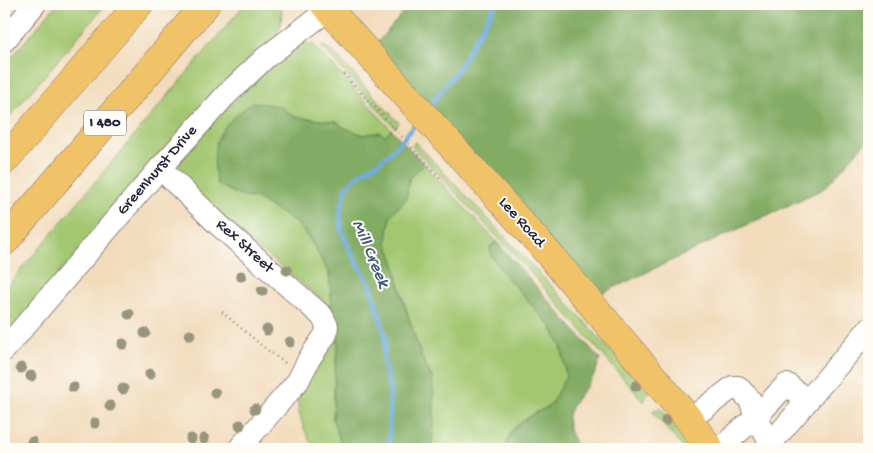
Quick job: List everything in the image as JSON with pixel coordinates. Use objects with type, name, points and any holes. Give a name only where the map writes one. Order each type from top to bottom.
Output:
[{"type":"main road","points":[[4,161],[139,4]]},
{"type":"main road","name":"I 480","points":[[4,242],[206,4]]},
{"type":"main road","name":"Lee Road","points":[[330,5],[369,52],[548,253],[690,420],[710,449]]},
{"type":"street","points":[[4,41],[35,4]]},
{"type":"street","name":"Greenhurst Drive","points":[[4,350],[160,168],[237,84],[330,5]]},
{"type":"street","name":"Rex Street","points":[[160,168],[226,231],[322,316],[327,326],[326,334],[303,369]]},
{"type":"street","points":[[690,420],[733,387],[738,387],[750,400],[769,446],[869,329]]},
{"type":"street","points":[[239,449],[298,381],[303,369]]},
{"type":"street","points":[[719,449],[756,417],[786,385],[807,401]]},
{"type":"path","points":[[344,74],[441,179]]},
{"type":"path","points":[[222,312],[283,362],[303,369]]},
{"type":"green space","points":[[57,4],[106,4],[4,123],[4,66]]},
{"type":"green space","points":[[245,4],[275,4],[282,10],[281,24],[276,35],[4,340],[4,290]]},
{"type":"green space","points":[[411,4],[869,4],[869,138],[825,188],[588,300],[369,52]]},
{"type":"green space","points":[[313,44],[391,129],[385,136],[380,132],[363,135],[343,127],[337,122],[295,117],[279,106],[240,196],[258,199],[297,223],[314,246],[329,273],[332,308],[243,236],[181,177],[179,170],[180,162],[211,124],[277,61],[300,45]]},
{"type":"green space","points":[[320,45],[330,49],[399,123],[395,128]]},
{"type":"green space","points":[[253,102],[279,106],[295,117],[337,122],[343,127],[363,135],[380,132],[385,136],[391,129],[424,164],[409,179],[406,199],[390,216],[387,242],[395,264],[403,302],[422,358],[432,378],[434,427],[431,449],[343,449],[333,420],[335,368],[339,345],[338,329],[332,308],[329,273],[314,246],[297,223],[258,199],[240,196],[217,184],[214,156],[219,136],[232,119]]},
{"type":"green space","points":[[415,142],[577,313],[648,393],[644,402],[532,274],[412,146]]},
{"type":"green space","points":[[424,164],[497,242],[490,246],[491,255],[505,275],[552,328],[562,349],[566,377],[550,406],[535,413],[510,434],[505,449],[431,449],[432,378],[422,358],[412,328],[387,242],[390,216],[406,199],[409,179]]},
{"type":"green space","points":[[497,242],[600,359],[594,375],[573,403],[568,418],[568,427],[579,449],[505,449],[510,434],[516,426],[535,413],[550,406],[566,376],[562,349],[552,328],[505,275],[491,255],[490,246]]},
{"type":"green space","points":[[338,338],[333,420],[343,449],[314,449],[300,417],[298,396]]},
{"type":"green space","points":[[661,408],[695,449],[684,449],[652,411]]},
{"type":"waterway","name":"Mill Creek","points":[[429,107],[457,70],[496,4]]},
{"type":"waterway","name":"Mill Creek","points":[[389,449],[390,394],[384,361],[385,334],[370,284],[349,249],[341,229],[340,213],[346,188],[358,175],[379,162],[400,143],[418,121]]}]
